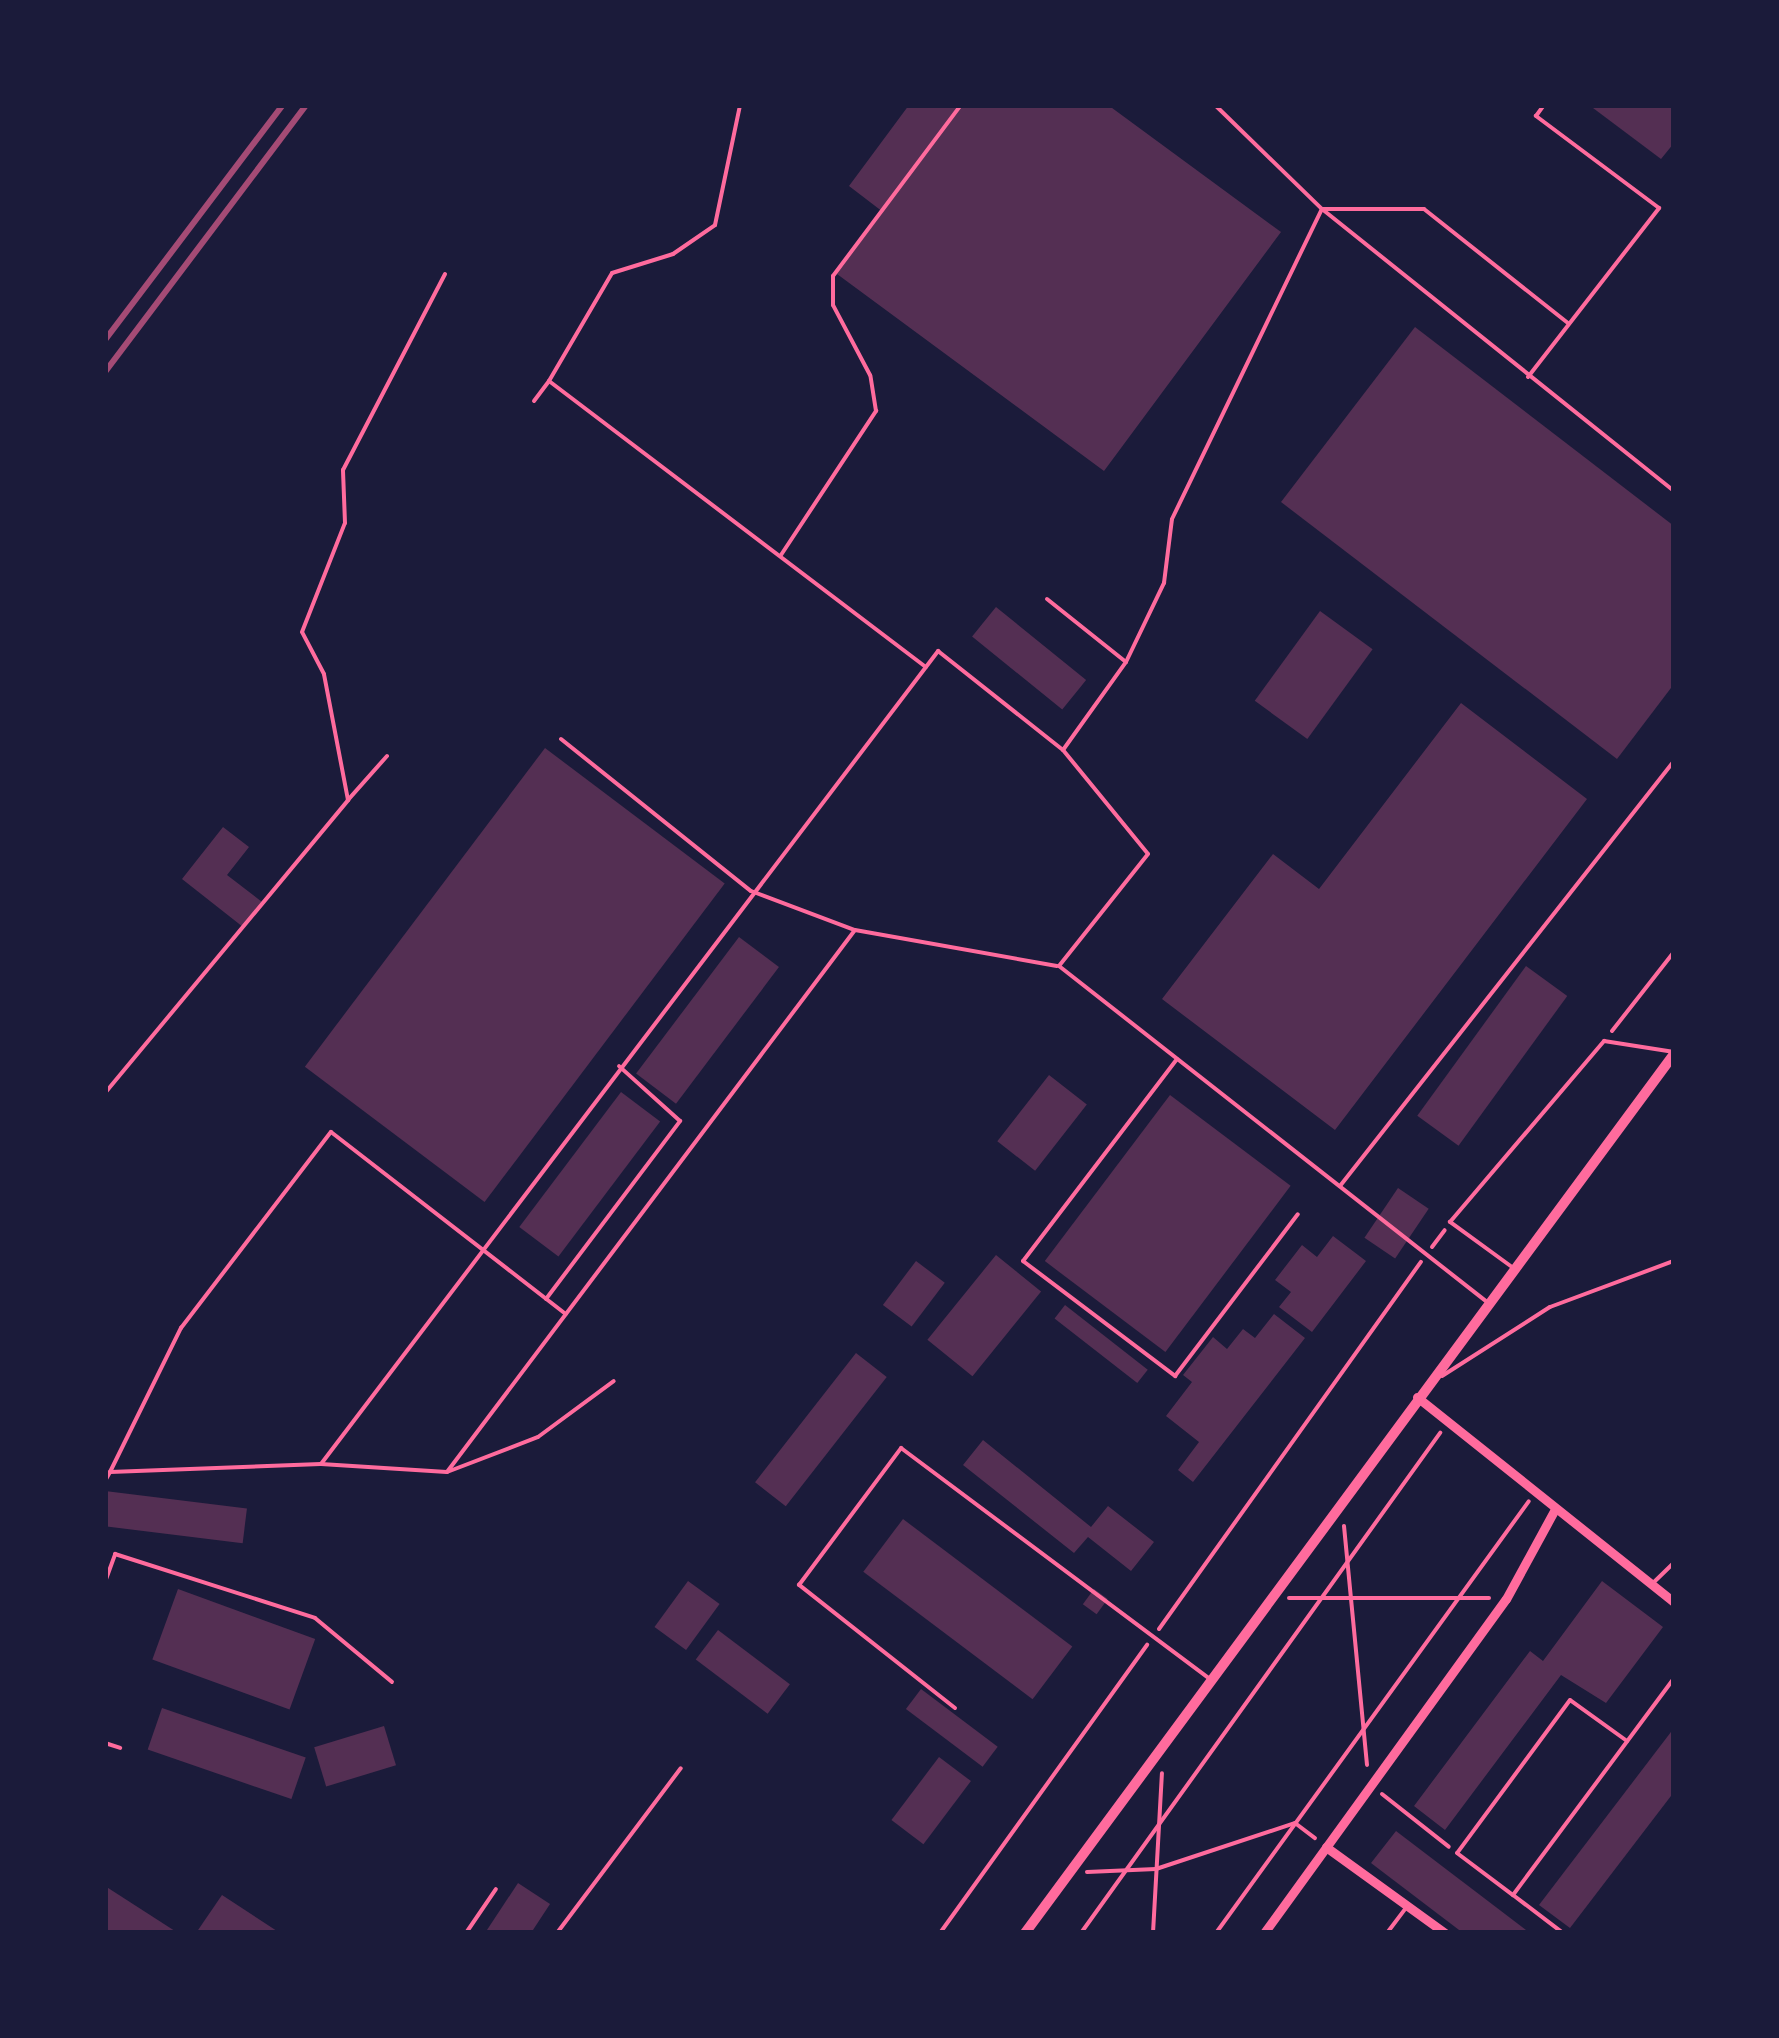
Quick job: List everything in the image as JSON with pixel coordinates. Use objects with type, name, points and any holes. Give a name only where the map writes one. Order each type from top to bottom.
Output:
[{"type":"street","points":[[1025,1933],[1214,1681],[1486,1302],[1674,1053]]},
{"type":"street","points":[[1417,1397],[1674,1602]]},
{"type":"street","points":[[1264,1933],[1506,1599],[1554,1509]]},
{"type":"street","points":[[1326,1847],[1445,1933]]},
{"type":"lane","points":[[534,401],[612,273],[673,254],[715,225],[740,105]]},
{"type":"lane","points":[[781,556],[876,411],[870,375],[834,305],[833,276],[961,105]]},
{"type":"lane","points":[[1215,105],[1322,209],[1674,492]]},
{"type":"lane","points":[[1528,378],[1658,208],[1536,116],[1544,105]]},
{"type":"lane","points":[[1322,209],[1424,210],[1568,324]]},
{"type":"lane","points":[[1063,750],[1126,662],[1164,583],[1172,519],[1322,209]]},
{"type":"lane","points":[[348,800],[324,674],[302,632],[345,523],[344,470],[445,274]]},
{"type":"lane","points":[[549,381],[926,668]]},
{"type":"lane","points":[[1047,599],[1126,662]]},
{"type":"lane","points":[[321,1464],[751,890],[938,651],[1063,750],[1148,854],[1059,966]]},
{"type":"lane","points":[[561,739],[751,890],[855,930],[1059,966],[1486,1302]]},
{"type":"lane","points":[[105,1093],[388,756]]},
{"type":"lane","points":[[1340,1186],[1674,761]]},
{"type":"lane","points":[[447,1472],[855,930]]},
{"type":"lane","points":[[1512,1267],[1450,1222],[1604,1041],[1674,1053]]},
{"type":"lane","points":[[1177,1059],[1023,1261],[1174,1376],[1298,1214]]},
{"type":"lane","points":[[546,1299],[680,1120],[618,1066]]},
{"type":"lane","points":[[105,1481],[181,1328],[332,1132],[566,1314]]},
{"type":"lane","points":[[1417,1397],[1550,1307],[1674,1261]]},
{"type":"lane","points":[[110,1472],[321,1464],[447,1472],[538,1438],[614,1381]]},
{"type":"lane","points":[[955,1708],[799,1585],[902,1448],[1150,1642],[1214,1681]]},
{"type":"lane","points":[[105,1582],[115,1554],[315,1618],[392,1682]]},
{"type":"lane","points":[[1651,1585],[1674,1563]]},
{"type":"lane","points":[[1513,1894],[1674,1678]]},
{"type":"lane","points":[[1563,1933],[1457,1853],[1570,1700],[1627,1741]]},
{"type":"lane","points":[[105,1743],[120,1748]]},
{"type":"lane","points":[[557,1933],[681,1768]]},
{"type":"lane","points":[[466,1933],[496,1889]]},
{"type":"lane","points":[[1387,1933],[1407,1906]]},
{"type":"path","points":[[1604,1041],[1674,952]]},
{"type":"path","points":[[940,1933],[1450,1222]]},
{"type":"path","points":[[1081,1933],[1449,1422]]},
{"type":"path","points":[[1216,1933],[1534,1494]]},
{"type":"path","points":[[1344,1502],[1345,1565],[1360,1735],[1372,1787],[1457,1853]]},
{"type":"path","points":[[1274,1598],[1472,1596]]},
{"type":"path","points":[[1153,1933],[1164,1747]]},
{"type":"path","points":[[1295,1823],[1326,1847]]},
{"type":"path","points":[[1067,1873],[1156,1870],[1295,1823]]},
{"type":"building","points":[[909,105],[1108,105],[1281,232],[1104,471],[837,274],[883,212],[849,186]]},
{"type":"building","points":[[1589,105],[1674,105],[1674,143],[1661,159]]},
{"type":"building","points":[[1415,327],[1674,526],[1674,684],[1617,759],[1281,502]]},
{"type":"building","points":[[996,607],[1086,680],[1062,710],[972,637]]},
{"type":"building","points":[[1320,611],[1373,649],[1307,739],[1255,701]]},
{"type":"building","points":[[1461,703],[1587,799],[1335,1130],[1162,999],[1273,854],[1319,889]]},
{"type":"building","points":[[545,748],[725,883],[485,1202],[305,1067]]},
{"type":"building","points":[[223,827],[249,847],[227,875],[262,902],[243,927],[182,879]]},
{"type":"building","points":[[739,937],[779,967],[676,1104],[636,1074]]},
{"type":"building","points":[[1526,966],[1567,996],[1459,1146],[1417,1116]]},
{"type":"building","points":[[1049,1075],[1087,1105],[1035,1171],[997,1141]]},
{"type":"building","points":[[621,1092],[660,1121],[558,1256],[519,1227]]},
{"type":"building","points":[[1170,1095],[1291,1186],[1165,1352],[1045,1261]]},
{"type":"building","points":[[1398,1188],[1429,1209],[1395,1258],[1364,1238]]},
{"type":"building","points":[[1333,1236],[1366,1261],[1312,1332],[1279,1307],[1291,1292],[1275,1280],[1302,1245],[1317,1257]]},
{"type":"building","points":[[996,1255],[1041,1292],[972,1376],[927,1340]]},
{"type":"building","points":[[916,1261],[945,1283],[912,1327],[883,1305]]},
{"type":"building","points":[[1065,1305],[1148,1370],[1137,1383],[1055,1318]]},
{"type":"building","points":[[1274,1314],[1305,1338],[1193,1482],[1178,1470],[1199,1442],[1166,1416],[1192,1382],[1183,1375],[1213,1337],[1227,1349],[1243,1329],[1255,1338]]},
{"type":"building","points":[[856,1353],[887,1377],[786,1506],[755,1482]]},
{"type":"building","points":[[983,1440],[1091,1527],[1108,1506],[1154,1542],[1131,1571],[1088,1537],[1074,1553],[963,1465]]},
{"type":"building","points":[[105,1491],[247,1508],[243,1543],[105,1526]]},
{"type":"building","points":[[903,1519],[1072,1647],[1033,1699],[863,1572]]},
{"type":"building","points":[[688,1581],[720,1604],[686,1650],[654,1627]]},
{"type":"building","points":[[1602,1581],[1663,1627],[1606,1703],[1561,1675],[1445,1830],[1414,1806],[1530,1651],[1543,1661]]},
{"type":"building","points":[[178,1589],[315,1639],[290,1709],[152,1659]]},
{"type":"building","points":[[1094,1589],[1108,1599],[1097,1614],[1083,1604]]},
{"type":"building","points":[[718,1630],[790,1684],[768,1714],[696,1660]]},
{"type":"building","points":[[921,1689],[998,1747],[983,1767],[906,1709]]},
{"type":"building","points":[[162,1708],[306,1757],[291,1799],[148,1750]]},
{"type":"building","points":[[384,1726],[396,1765],[326,1787],[314,1747]]},
{"type":"building","points":[[1674,1728],[1674,1792],[1570,1928],[1539,1905]]},
{"type":"building","points":[[939,1757],[971,1781],[923,1844],[891,1820]]},
{"type":"building","points":[[1396,1831],[1530,1933],[1463,1933],[1371,1863]]},
{"type":"building","points":[[518,1883],[550,1904],[531,1933],[485,1933]]},
{"type":"building","points":[[105,1886],[178,1933],[105,1933]]},
{"type":"building","points":[[222,1895],[280,1933],[196,1933]]},
{"type":"railway","points":[[105,340],[283,105]]},
{"type":"railway","points":[[105,372],[306,105]]}]
